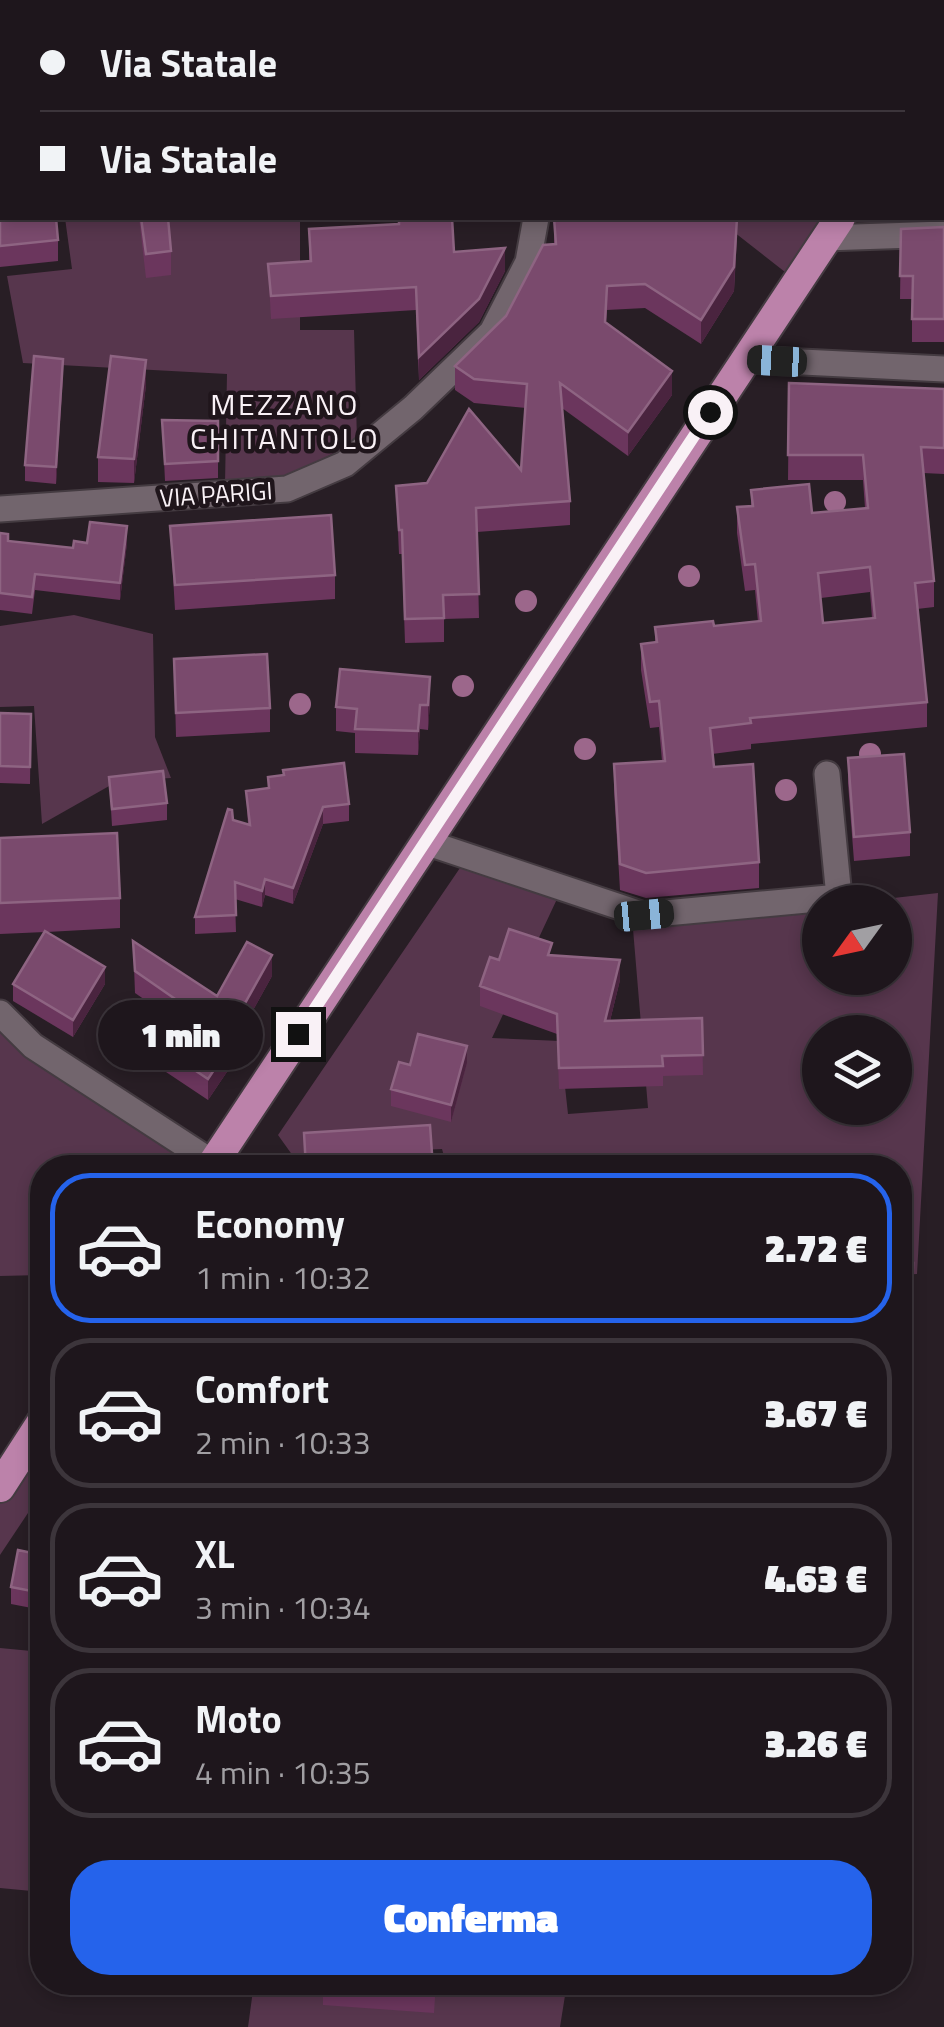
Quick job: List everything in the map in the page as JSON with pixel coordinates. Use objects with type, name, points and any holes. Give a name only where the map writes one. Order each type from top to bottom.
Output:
[{"type":"main road","points":[[219,1155],[832,228]]},
{"type":"main road","points":[[0,1487],[30,1458]]},
{"type":"street","name":"VIA PARIGI","points":[[0,510],[286,488],[345,464],[413,408],[492,332],[528,262],[536,220]]},
{"type":"street","points":[[832,228],[944,234]]},
{"type":"street","points":[[744,359],[944,369]]},
{"type":"street","points":[[426,842],[644,915],[839,896],[827,774]]},
{"type":"street","points":[[0,1013],[33,1046],[197,1155]]},
{"type":"shaded area","points":[[65,220],[300,220],[300,330],[354,330],[357,440],[283,481],[225,484],[227,374],[23,363],[7,276],[72,269]]},
{"type":"shaded area","points":[[719,220],[823,220],[785,272]]},
{"type":"shaded area","points":[[74,615],[153,634],[155,737],[171,778],[118,781],[42,824],[34,706],[0,707],[0,626]]},
{"type":"shaded area","points":[[462,865],[557,899],[492,1038],[560,1041],[568,1114],[648,1108],[633,929],[802,909],[802,995],[912,995],[912,896],[938,893],[917,1274],[912,1274],[912,1155],[444,1155],[442,1149],[292,1155],[278,1135]]},
{"type":"shaded area","points":[[0,1027],[43,1069],[182,1155],[30,1155],[30,1275],[0,1276]]},
{"type":"shaded area","points":[[19,1459],[30,1459],[30,1510],[0,1555],[0,1489]]},
{"type":"shaded area","points":[[0,1648],[30,1651],[30,1891],[0,1888]]},
{"type":"shaded area","points":[[252,1995],[565,1995],[560,2027],[248,2027]]},
{"type":"building","points":[[0,220],[56,220],[58,240],[0,246]]},
{"type":"building","points":[[141,220],[168,220],[171,251],[146,254]]},
{"type":"building","points":[[399,220],[452,220],[454,252],[505,248],[479,299],[419,357],[416,287],[271,296],[268,264],[311,261],[309,229],[399,224]]},
{"type":"building","points":[[554,220],[737,220],[734,267],[701,320],[645,284],[607,286],[605,322],[672,371],[628,432],[560,383],[570,501],[476,508],[479,594],[443,595],[444,618],[405,619],[402,530],[396,486],[427,483],[469,409],[521,470],[527,384],[474,379],[455,366],[506,316],[543,245],[556,244]]},
{"type":"building","points":[[944,227],[944,319],[912,319],[913,276],[900,276],[901,229]]},
{"type":"building","points":[[34,356],[63,359],[56,467],[25,465]]},
{"type":"building","points":[[111,356],[146,360],[134,459],[98,457]]},
{"type":"building","points":[[789,383],[944,389],[944,448],[921,447],[934,581],[915,583],[927,702],[750,718],[751,723],[710,728],[714,767],[753,764],[759,862],[646,873],[620,864],[614,764],[665,761],[659,701],[650,702],[641,644],[657,642],[655,627],[761,621],[755,564],[745,565],[737,507],[753,506],[751,490],[809,484],[812,513],[868,508],[863,455],[788,455]],"holes":[[[870,567],[875,618],[823,623],[818,573]]]},
{"type":"building","points":[[162,420],[218,421],[218,461],[165,464]]},
{"type":"building","points":[[331,515],[335,575],[175,585],[170,526]]},
{"type":"building","points":[[90,522],[127,526],[120,583],[35,574],[32,597],[0,593],[0,533],[8,534],[8,541],[73,548],[74,541],[87,543]]},
{"type":"building","points":[[267,654],[270,708],[176,713],[174,659]]},
{"type":"building","points":[[340,669],[430,677],[428,705],[420,705],[418,731],[355,729],[357,709],[336,707]]},
{"type":"building","points":[[0,713],[31,714],[30,767],[0,766]]},
{"type":"building","points":[[904,754],[910,832],[854,837],[848,758]]},
{"type":"building","points":[[344,763],[349,804],[323,807],[293,888],[265,879],[262,891],[235,882],[236,915],[195,917],[228,809],[232,810],[233,820],[250,825],[246,791],[269,788],[268,777],[284,775],[283,770]]},
{"type":"building","points":[[163,771],[167,803],[112,809],[109,777]]},
{"type":"building","points":[[117,833],[120,898],[0,903],[0,838]]},
{"type":"building","points":[[509,929],[552,943],[548,955],[620,960],[605,1021],[702,1018],[703,1055],[662,1056],[663,1066],[559,1068],[557,1014],[480,986],[490,957],[499,960]]},
{"type":"building","points":[[45,931],[105,967],[73,1020],[13,984]]},
{"type":"building","points":[[133,941],[217,996],[247,942],[272,955],[230,1030],[237,1035],[208,1079],[154,1043],[181,1003],[135,971]]},
{"type":"building","points":[[418,1034],[467,1046],[451,1105],[391,1089],[399,1062],[410,1065]]},
{"type":"building","points":[[430,1125],[432,1155],[305,1155],[304,1133]]},
{"type":"building","points":[[18,1550],[30,1552],[30,1591],[11,1587]]},
{"type":"district","name":"MEZZANO CHITANTOLO","points":[[285,421]]},
{"type":"route","points":[[298,1034],[710,412]]}]
